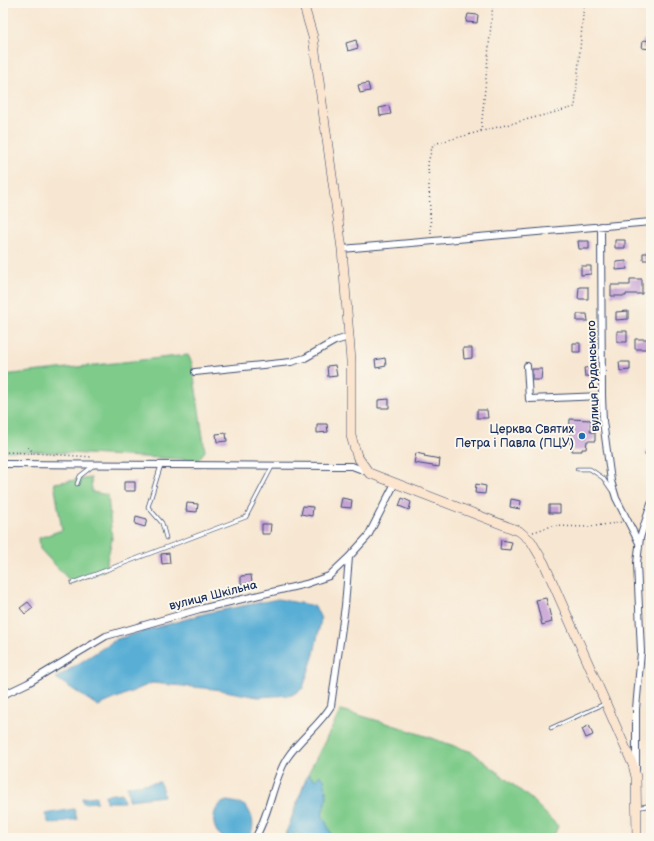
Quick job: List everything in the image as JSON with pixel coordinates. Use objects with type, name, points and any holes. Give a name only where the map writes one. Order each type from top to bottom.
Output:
[{"type":"street","points":[[303,3],[313,37],[342,249],[351,361],[351,436],[357,456],[369,473]]},
{"type":"street","points":[[342,249],[651,222]]},
{"type":"street","name":"вулиця Руданського","points":[[601,226],[603,421],[611,481],[616,498],[640,543]]},
{"type":"street","points":[[195,372],[291,362],[305,358],[335,341],[349,338]]},
{"type":"street","points":[[527,366],[529,399],[602,396]]},
{"type":"street","points":[[3,464],[352,466],[519,531],[531,541],[544,563],[633,765],[636,776]]},
{"type":"street","name":"вулиця Шкільна","points":[[3,695],[28,683],[106,636],[200,609],[306,584],[329,576],[368,536],[395,483]]},
{"type":"street","points":[[637,838],[636,709],[640,652],[637,572],[640,543],[644,524],[651,504]]},
{"type":"street","points":[[255,838],[287,759],[299,742],[324,717],[331,706],[345,606],[349,557]]},
{"type":"lane","points":[[77,484],[80,476],[95,464]]},
{"type":"lane","points":[[161,465],[148,507],[162,523],[166,538]]},
{"type":"lane","points":[[72,583],[246,517],[273,465]]},
{"type":"lane","points":[[577,469],[590,469],[603,478],[616,498]]},
{"type":"lane","points":[[550,728],[606,703]]},
{"type":"lane","points":[[636,808],[651,805]]},
{"type":"path","points":[[481,131],[493,3]]},
{"type":"path","points":[[431,241],[428,162],[433,144],[575,106],[584,3]]},
{"type":"path","points":[[28,447],[34,452]]},
{"type":"path","points":[[3,452],[34,452],[98,458]]},
{"type":"path","points":[[524,535],[552,526],[588,527],[628,521]]},
{"type":"green space","points":[[188,355],[192,363],[205,451],[198,460],[30,451],[3,451],[3,375]]},
{"type":"green space","points":[[91,478],[92,492],[108,495],[112,539],[105,570],[72,583],[40,549],[39,538],[62,530],[54,483]]},
{"type":"green space","points":[[341,710],[393,725],[472,752],[531,799],[558,826],[553,838],[284,838],[308,774]]},
{"type":"water","points":[[278,599],[315,606],[321,619],[314,654],[303,688],[292,695],[258,697],[214,689],[152,683],[98,706],[56,678],[117,639],[207,613]]},
{"type":"water","points":[[308,774],[315,780],[320,775],[324,779],[327,796],[322,814],[333,838],[308,838],[300,833],[286,835]]},
{"type":"water","points":[[160,782],[164,796],[129,800],[127,786]]},
{"type":"water","points":[[122,793],[124,802],[106,802],[105,795]]},
{"type":"water","points":[[96,796],[97,802],[83,803],[82,798]]},
{"type":"water","points":[[227,801],[241,804],[248,809],[252,818],[253,828],[248,836],[244,838],[226,838],[219,834],[216,829],[214,818],[217,807],[221,803]]},
{"type":"water","points":[[74,809],[77,819],[49,824],[45,814]]},
{"type":"building","points":[[468,14],[478,15],[477,23],[466,22]]},
{"type":"building","points":[[356,40],[358,48],[348,51],[346,43]]},
{"type":"building","points":[[643,40],[651,41],[651,49],[642,48]]},
{"type":"building","points":[[368,83],[370,91],[360,93],[358,85]]},
{"type":"building","points":[[389,106],[391,114],[380,116],[379,108]]},
{"type":"building","points":[[615,240],[625,240],[625,248],[615,248]]},
{"type":"building","points":[[578,241],[589,241],[589,249],[579,249]]},
{"type":"building","points":[[643,253],[651,253],[651,260],[643,260]]},
{"type":"building","points":[[626,261],[627,269],[616,270],[616,262]]},
{"type":"building","points":[[581,266],[591,266],[591,274],[581,275]]},
{"type":"building","points":[[630,279],[642,279],[642,294],[611,296],[611,285],[630,285]]},
{"type":"building","points":[[579,287],[588,287],[588,299],[578,299]]},
{"type":"building","points":[[628,311],[628,319],[616,320],[616,312]]},
{"type":"building","points":[[577,314],[587,314],[588,321],[577,321]]},
{"type":"building","points":[[617,331],[627,331],[627,342],[617,342]]},
{"type":"building","points":[[635,339],[649,339],[649,349],[635,349]]},
{"type":"building","points":[[573,343],[580,343],[580,352],[573,352]]},
{"type":"building","points":[[463,348],[472,348],[472,358],[464,359]]},
{"type":"building","points":[[385,358],[386,366],[376,368],[375,360]]},
{"type":"building","points":[[619,362],[630,362],[630,370],[620,371]]},
{"type":"building","points":[[335,365],[337,376],[328,377],[327,366]]},
{"type":"building","points":[[595,367],[595,376],[585,376],[584,368]]},
{"type":"building","points":[[532,369],[542,369],[541,380],[532,380]]},
{"type":"building","points":[[389,399],[389,408],[378,408],[378,400]]},
{"type":"building","points":[[477,410],[487,410],[488,418],[477,418]]},
{"type":"building","name":"Церква Святих Петра і Павла (ПЦУ)","points":[[570,419],[591,420],[590,432],[595,432],[595,441],[587,441],[586,449],[582,449],[582,451],[572,451],[573,443],[569,443]]},
{"type":"building","points":[[317,424],[327,424],[328,432],[317,433]]},
{"type":"building","points":[[226,433],[227,441],[217,442],[216,434]]},
{"type":"building","points":[[651,439],[651,457],[645,455]]},
{"type":"building","points":[[416,453],[440,459],[439,467],[414,463]]},
{"type":"building","points":[[124,482],[135,482],[135,491],[124,491]]},
{"type":"building","points":[[476,484],[486,486],[485,494],[475,493]]},
{"type":"building","points":[[342,498],[352,500],[351,508],[340,507]]},
{"type":"building","points":[[402,498],[411,502],[409,510],[399,506]]},
{"type":"building","points":[[511,499],[521,501],[520,509],[510,507]]},
{"type":"building","points":[[187,503],[198,504],[197,512],[186,511]]},
{"type":"building","points":[[549,505],[560,505],[560,513],[549,513]]},
{"type":"building","points":[[303,506],[313,507],[312,516],[301,514]]},
{"type":"building","points":[[136,516],[147,519],[145,527],[135,524]]},
{"type":"building","points":[[262,524],[271,524],[270,534],[262,534]]},
{"type":"building","points":[[501,540],[512,542],[510,550],[500,549]]},
{"type":"building","points":[[169,553],[170,563],[162,564],[161,554]]},
{"type":"building","points":[[251,575],[252,583],[241,584],[241,576]]},
{"type":"building","points":[[546,598],[552,622],[542,625],[536,600]]},
{"type":"building","points":[[28,602],[33,608],[25,614],[20,608]]},
{"type":"building","points":[[589,725],[593,735],[586,738],[582,729]]},
{"type":"place","name":"Церква Святих Петра і Павла (ПЦУ)","points":[[582,436]]}]
